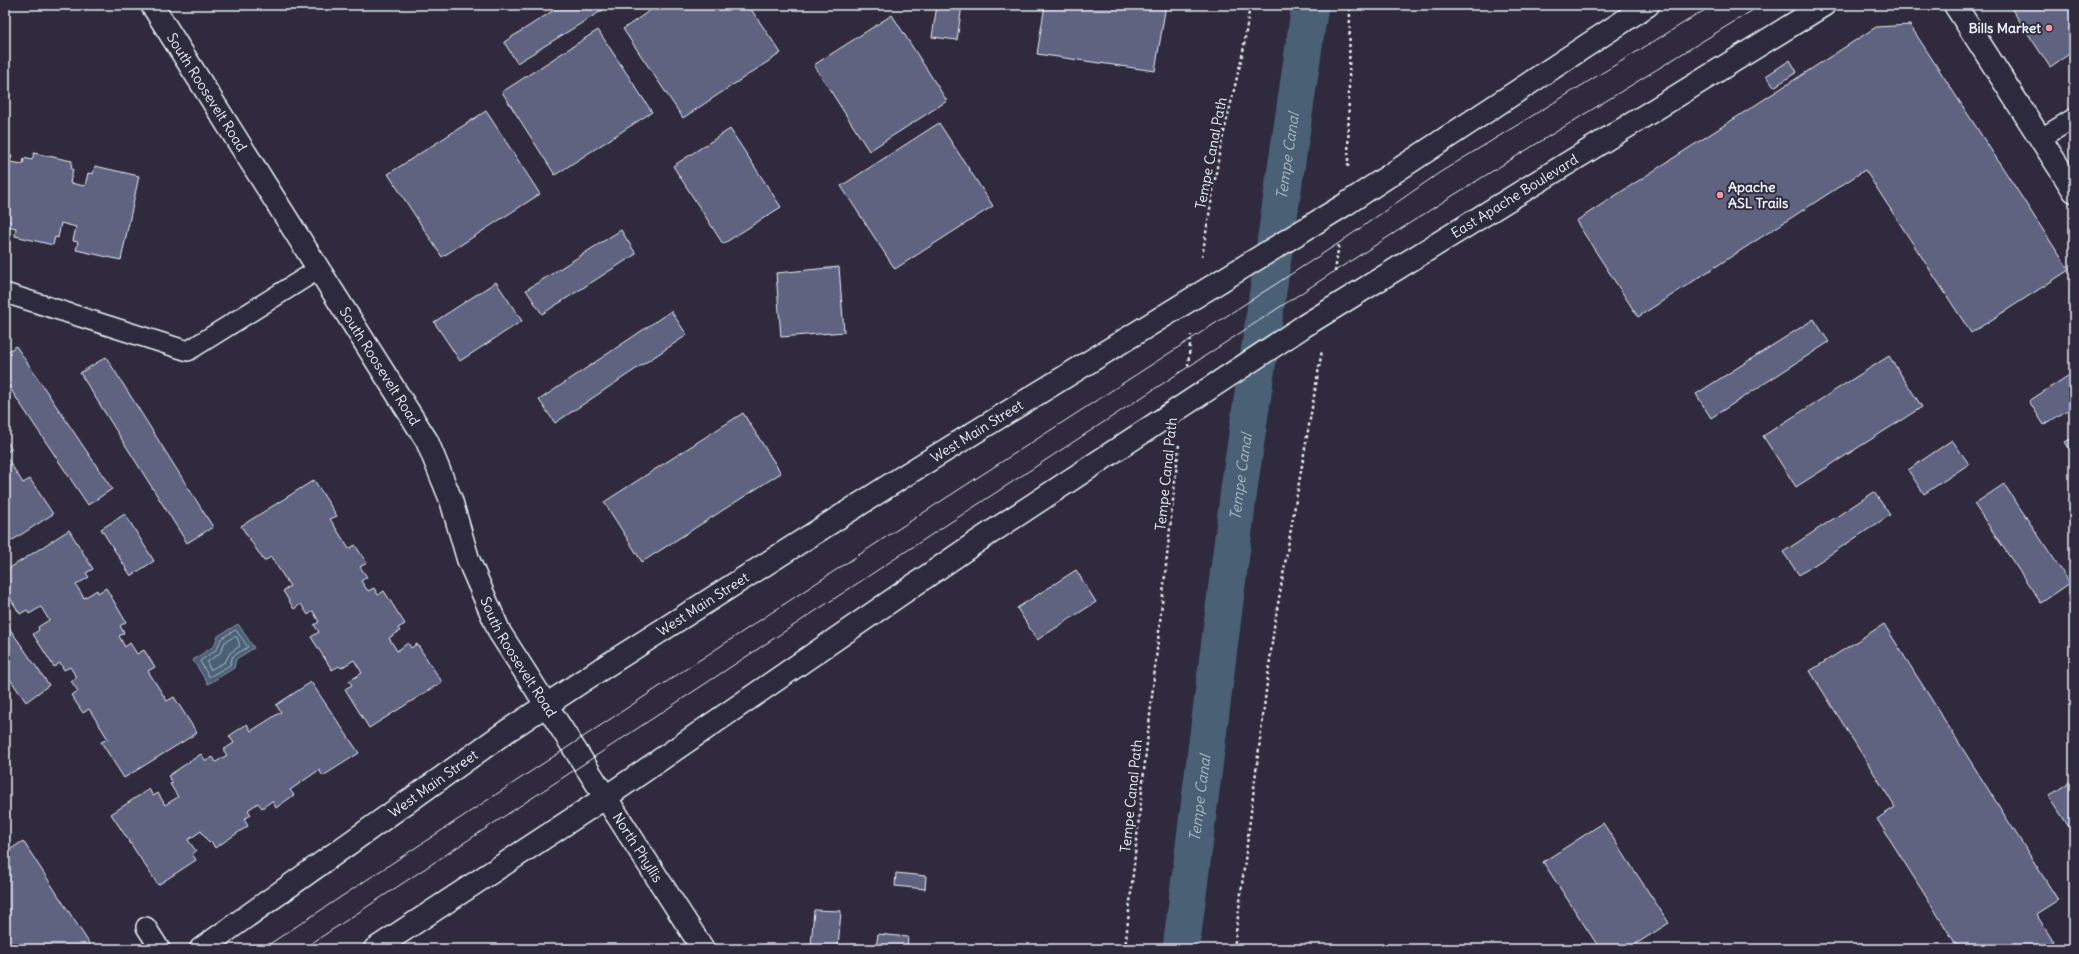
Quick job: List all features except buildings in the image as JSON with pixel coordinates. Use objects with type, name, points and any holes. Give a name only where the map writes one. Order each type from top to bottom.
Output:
[{"type":"main road","name":"South Roosevelt Road","points":[[152,5],[427,441],[451,500],[468,559],[500,633],[572,745]]},
{"type":"main road","points":[[1346,204],[1648,5]]},
{"type":"main road","name":"East Apache Boulevard","points":[[1184,406],[1330,309],[1824,5]]},
{"type":"main road","points":[[1955,5],[2074,191]]},
{"type":"main road","name":"West Main Street","points":[[201,949],[546,706],[907,474],[1196,298],[1346,204]]},
{"type":"main road","points":[[375,949],[606,797],[978,541],[1184,406]]},
{"type":"main road","name":"North Phyllis","points":[[572,745],[703,949]]},
{"type":"lane","points":[[2040,139],[2074,118]]},
{"type":"lane","points":[[5,293],[188,351],[319,269]]},
{"type":"lane","points":[[146,927],[160,949]]},
{"type":"path","name":"Tempe Canal Path","points":[[1125,949],[1196,298],[1220,149],[1244,52],[1250,5]]},
{"type":"path","points":[[1234,949],[1274,627],[1330,309],[1346,204],[1350,5]]},
{"type":"water","points":[[238,624],[254,648],[236,659],[234,668],[208,684],[193,660],[214,646],[218,636]]},
{"type":"waterway","name":"Tempe Canal","points":[[1181,949],[1240,482],[1310,5]]},
{"type":"tram line","points":[[262,949],[889,535],[1339,243],[1439,173],[1713,5]]},
{"type":"tram line","points":[[303,949],[905,552],[1335,271],[1449,198],[1761,5]]},
{"type":"place","name":"Bills Market","points":[[2049,28]]},
{"type":"place","name":"Apache ASL Trails","points":[[1720,195]]}]
